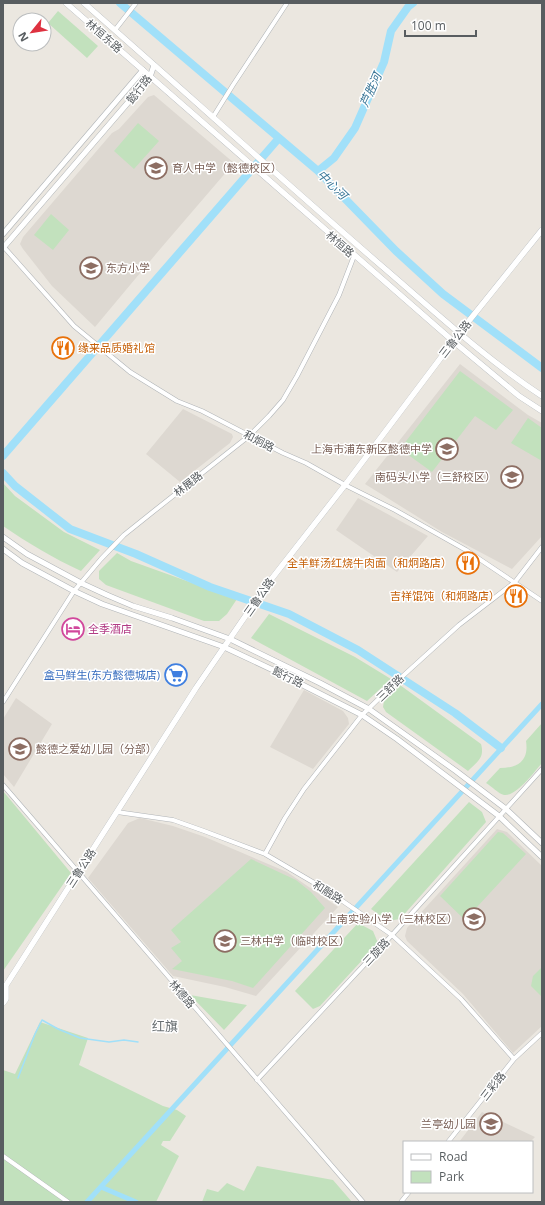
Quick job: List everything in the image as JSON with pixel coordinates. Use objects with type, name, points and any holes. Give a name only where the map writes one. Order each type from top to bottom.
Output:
[{"type":"main road","name":"林恒东路","points":[[66,3],[143,70]]},
{"type":"main road","name":"林恒东路","points":[[84,3],[154,65]]},
{"type":"main road","name":"懿行路","points":[[143,70],[154,65]]},
{"type":"main road","name":"林恒路","points":[[154,65],[460,333],[502,367],[542,396]]},
{"type":"main road","name":"林恒路","points":[[143,70],[453,342],[494,376],[542,411]]},
{"type":"main road","name":"三鲁公路","points":[[3,1003],[6,999],[4,988],[154,752],[268,583],[345,485],[464,327],[542,230]]},
{"type":"street","points":[[213,117],[287,3]]},
{"type":"street","points":[[115,30],[135,5]]},
{"type":"street","name":"懿行路","points":[[3,247],[150,77],[154,65]]},
{"type":"street","name":"懿行路","points":[[3,234],[143,70]]},
{"type":"street","name":"和炯路","points":[[3,247],[74,326],[130,372],[178,401],[306,463],[345,485],[395,510],[466,550],[542,601]]},
{"type":"street","name":"林展路","points":[[3,702],[74,591],[101,559],[124,535],[249,436],[283,400],[339,295],[354,256]]},
{"type":"street","name":"懿行路","points":[[3,537],[27,554],[81,583],[133,606],[172,618],[230,639],[369,709],[456,771],[506,809],[542,843]]},
{"type":"street","name":"三舒路","points":[[265,854],[285,818],[304,789],[362,715],[394,684],[466,620],[515,582],[542,547]]},
{"type":"street","name":"懿行路","points":[[3,549],[22,563],[74,591],[130,614],[224,647],[362,715],[450,778],[499,816],[542,857]]},
{"type":"street","name":"三旋路","points":[[257,1080],[392,935],[542,769]]},
{"type":"street","name":"林德路","points":[[3,785],[363,1202]]},
{"type":"street","name":"和融路","points":[[117,812],[174,820],[265,854],[328,891],[392,935],[461,999],[514,1059]]},
{"type":"street","name":"三彩路","points":[[449,1141],[514,1059],[542,1033]]},
{"type":"street","points":[[3,1156],[68,1202]]},
{"type":"street","points":[[401,1202],[408,1193]]},
{"type":"shaded area","points":[[154,95],[234,163],[95,327],[52,286],[20,244],[23,237],[112,133],[119,129],[148,97]]},
{"type":"shaded area","name":"上海市浦东新区懿德中学","points":[[460,364],[528,415],[542,423],[542,536],[512,569],[442,532],[365,484]]},
{"type":"shaded area","points":[[183,409],[232,434],[233,437],[230,443],[180,482],[146,454]]},
{"type":"shaded area","points":[[358,498],[428,536],[397,572],[336,530]]},
{"type":"shaded area","points":[[304,690],[343,711],[348,718],[349,724],[313,769],[270,747]]},
{"type":"shaded area","name":"懿德之爱幼儿园（分部）","points":[[16,698],[52,724],[14,787],[3,774],[3,719]]},
{"type":"shaded area","name":"三林中学（临时校区）","points":[[140,818],[173,826],[205,837],[287,872],[338,907],[256,996],[225,987],[173,976],[88,878],[128,823]]},
{"type":"shaded area","name":"上南实验小学（三林校区）","points":[[497,829],[507,832],[542,866],[542,1026],[513,1053],[463,994],[407,941],[405,936],[407,928]]},
{"type":"shaded area","name":"兰亭幼儿园","points":[[482,1112],[535,1137],[531,1141],[460,1141]]},
{"type":"green space","points":[[58,11],[98,46],[87,58],[52,27],[52,18]]},
{"type":"green space","points":[[138,123],[159,141],[134,169],[114,151]]},
{"type":"green space","points":[[51,214],[69,230],[53,250],[34,235]]},
{"type":"green space","points":[[460,371],[513,410],[496,430],[475,416],[432,472],[400,449]]},
{"type":"green space","points":[[528,418],[542,428],[542,461],[511,443]]},
{"type":"green space","points":[[3,483],[15,496],[64,532],[100,550],[81,571],[41,550],[3,526]]},
{"type":"green space","points":[[117,553],[131,561],[237,599],[227,614],[219,621],[204,621],[106,585],[99,579],[99,571]]},
{"type":"green space","points":[[269,614],[355,657],[391,679],[367,701],[251,638]]},
{"type":"green space","points":[[400,685],[481,744],[481,756],[468,771],[386,712],[383,707],[384,701]]},
{"type":"green space","points":[[542,723],[542,763],[525,783],[514,792],[509,795],[504,795],[497,792],[486,783],[500,768],[507,768],[521,762],[526,753],[526,741]]},
{"type":"green space","points":[[3,791],[71,873],[3,971]]},
{"type":"green space","points":[[469,802],[482,812],[486,822],[400,919],[388,921],[371,909]]},
{"type":"green space","points":[[498,832],[503,833],[526,854],[465,920],[440,896]]},
{"type":"green space","points":[[251,859],[296,880],[311,892],[325,908],[253,988],[232,981],[172,969],[182,961],[171,948],[181,942],[171,930]]},
{"type":"green space","points":[[358,923],[373,931],[378,943],[320,1006],[313,1009],[295,991]]},
{"type":"green space","points":[[542,967],[542,997],[531,986],[533,976]]},
{"type":"green space","points":[[190,995],[247,1005],[224,1030]]},
{"type":"green space","points":[[40,1022],[88,1038],[79,1065],[163,1106],[177,1110],[186,1116],[170,1141],[163,1141],[161,1145],[179,1156],[156,1202],[3,1202],[3,1070],[15,1074]]},
{"type":"green space","points":[[257,1166],[333,1180],[352,1202],[202,1202],[207,1189],[218,1192],[227,1183],[244,1191]]},
{"type":"waterway","name":"中心河","points":[[120,3],[318,171],[396,251],[443,294],[542,368]]},
{"type":"waterway","name":"芦胜河","points":[[318,171],[334,158],[355,128],[384,62],[391,31],[408,7],[413,3]]},
{"type":"waterway","points":[[3,456],[279,138]]},
{"type":"waterway","points":[[3,473],[15,486],[70,529],[136,554],[210,587],[289,614],[358,650],[455,713],[501,748]]},
{"type":"waterway","points":[[87,1202],[542,704]]},
{"type":"waterway","points":[[18,1078],[42,1020],[58,1029],[80,1038],[109,1042],[124,1040],[138,1042]]},
{"type":"waterway","points":[[101,1187],[136,1202]]},
{"type":"place","name":"育人中学（懿德校区）","points":[[156,168]]},
{"type":"place","name":"东方小学","points":[[91,268]]},
{"type":"place","name":"缘来品质婚礼馆","points":[[63,348]]},
{"type":"place","name":"上海市浦东新区懿德中学","points":[[447,449]]},
{"type":"place","name":"南码头小学（三舒校区）","points":[[512,477]]},
{"type":"place","name":"全羊鲜汤红烧牛肉面（和炯路店）","points":[[468,563]]},
{"type":"place","name":"吉祥馄饨（和炯路店）","points":[[516,596]]},
{"type":"place","name":"全季酒店","points":[[73,629]]},
{"type":"place","name":"盒马鲜生(东方懿德城店)","points":[[176,675]]},
{"type":"place","name":"懿德之爱幼儿园（分部）","points":[[20,749]]},
{"type":"place","name":"上南实验小学（三林校区）","points":[[474,919]]},
{"type":"place","name":"三林中学（临时校区）","points":[[225,941]]},
{"type":"place","name":"兰亭幼儿园","points":[[491,1124]]},
{"type":"district","name":"红旗","points":[[165,1026]]}]
